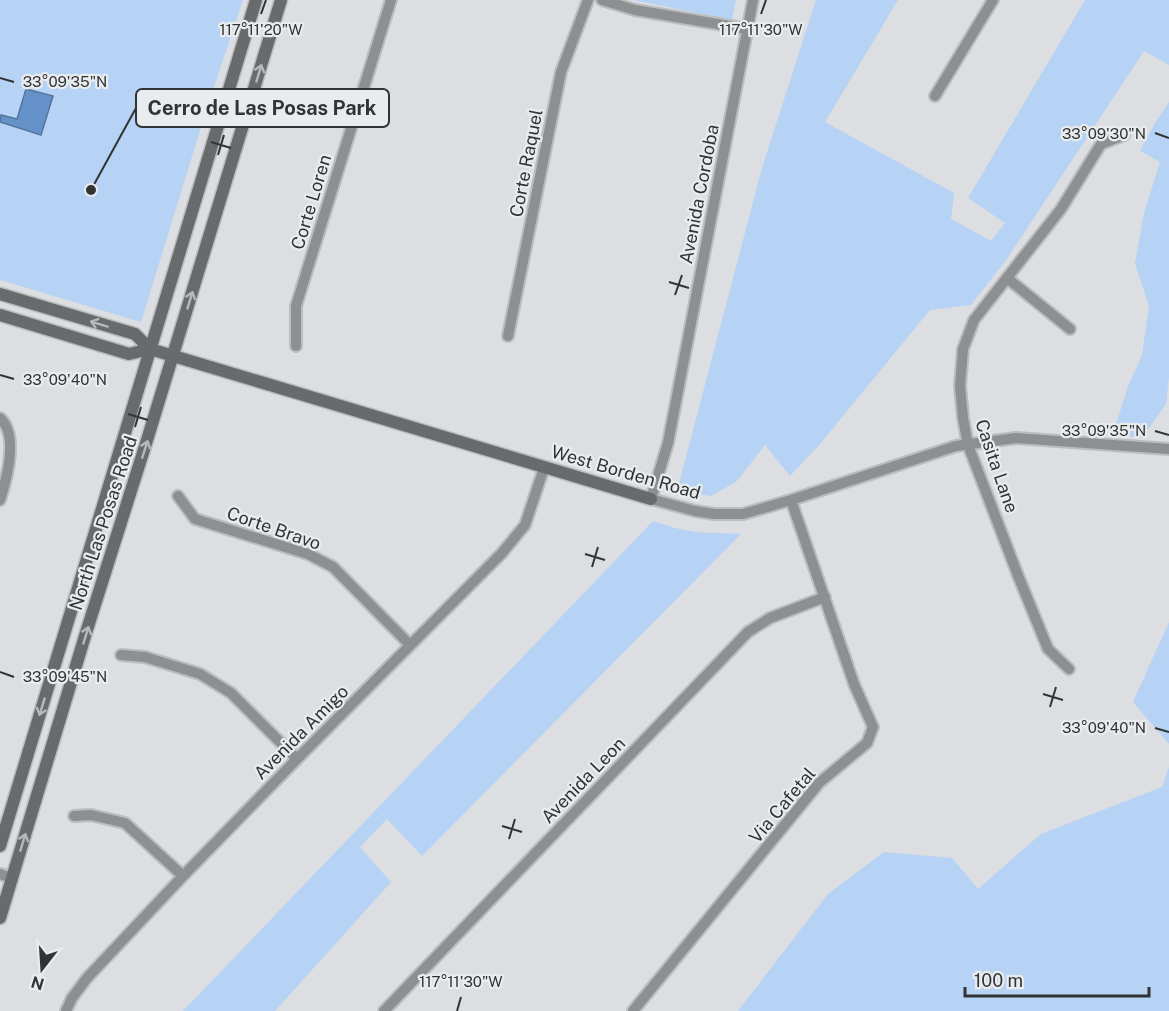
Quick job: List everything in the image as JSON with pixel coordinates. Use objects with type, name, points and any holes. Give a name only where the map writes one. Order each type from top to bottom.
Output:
[{"type":"street","name":"North Las Posas Road","points":[[0,846],[256,0]]},
{"type":"street","name":"North Las Posas Road","points":[[0,918],[6,876],[86,636],[281,0]]},
{"type":"street","name":"Corte Loren","points":[[297,346],[296,306],[391,0]]},
{"type":"street","name":"Corte Raquel","points":[[508,336],[561,72],[588,0]]},
{"type":"street","points":[[602,0],[635,10],[747,29]]},
{"type":"street","name":"Avenida Cordoba","points":[[651,500],[668,444],[753,0]]},
{"type":"street","points":[[935,96],[993,0]]},
{"type":"street","name":"Casita Lane","points":[[1069,669],[1048,649],[968,445],[960,386],[963,349],[974,320],[1061,209],[1101,144],[1124,135]]},
{"type":"street","points":[[1007,278],[1070,329]]},
{"type":"street","name":"West Borden Road","points":[[0,294],[135,334],[150,349],[651,500],[714,514],[743,514],[956,446],[1016,438],[1169,448]]},
{"type":"street","name":"West Borden Road","points":[[0,315],[129,354],[150,349]]},
{"type":"street","points":[[0,500],[11,444],[3,421]]},
{"type":"street","name":"Avenida Amigo","points":[[66,1011],[72,998],[87,978],[183,876],[502,553],[525,525],[544,468]]},
{"type":"street","name":"Corte Bravo","points":[[178,496],[195,519],[308,554],[333,567],[410,645]]},
{"type":"street","name":"Via Cafetal","points":[[633,1011],[819,783],[867,743],[873,727],[854,684],[791,500]]},
{"type":"street","name":"Avenida Leon","points":[[384,1011],[748,632],[770,618],[825,597]]},
{"type":"street","points":[[121,655],[145,657],[200,674],[231,693],[297,759]]},
{"type":"street","points":[[74,816],[91,815],[125,823],[183,876]]},
{"type":"shaded area","points":[[0,0],[243,0],[141,322],[0,280]]},
{"type":"shaded area","points":[[633,0],[736,0],[732,20]]},
{"type":"shaded area","points":[[816,0],[898,0],[825,122],[954,193],[951,219],[991,241],[1005,223],[968,198],[1085,0],[1169,0],[1169,65],[1144,51],[1009,256],[971,305],[930,310],[820,444],[790,476],[765,445],[737,481],[711,496],[677,491],[762,168]]},
{"type":"shaded area","points":[[26,89],[53,96],[41,135],[0,122],[1,115],[17,119]]},
{"type":"shaded area","points":[[1169,102],[1169,377],[1166,404],[1142,438],[1113,434],[1128,386],[1142,355],[1149,306],[1135,263],[1144,213],[1160,162],[1140,151]]},
{"type":"shaded area","points":[[653,521],[696,532],[741,534],[422,856],[387,819],[360,847],[391,882],[275,1011],[183,1011]]},
{"type":"shaded area","points":[[1169,622],[1169,744],[1133,702]]},
{"type":"shaded area","points":[[1169,767],[1169,1011],[738,1011],[828,894],[884,852],[952,858],[978,889],[1041,834],[1162,787]]},
{"type":"place","name":"Cerro de Las Posas Park","points":[[91,190]]}]
